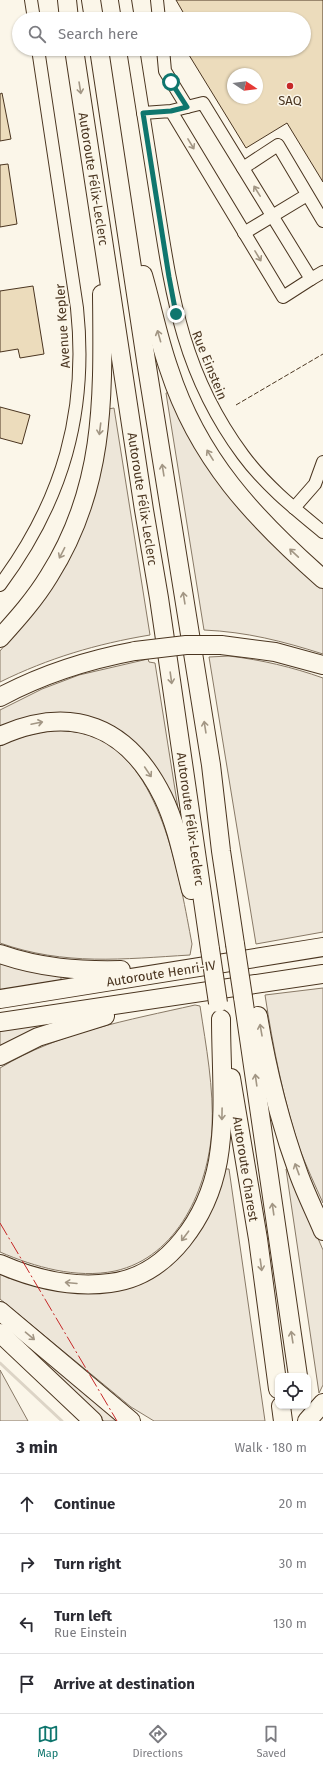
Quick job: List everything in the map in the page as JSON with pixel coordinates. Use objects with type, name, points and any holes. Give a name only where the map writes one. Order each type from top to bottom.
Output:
[{"type":"highway","points":[[67,0],[69,12]]},
{"type":"highway","points":[[91,0],[93,12]]},
{"type":"highway","name":"Autoroute Félix-Leclerc","points":[[75,56],[144,510],[160,598],[209,946]]},
{"type":"highway","name":"Autoroute Félix-Leclerc","points":[[99,56],[211,765],[221,851],[241,943]]},
{"type":"highway","points":[[121,195],[167,364],[190,420],[218,468],[244,502],[270,530],[323,579]]},
{"type":"highway","points":[[0,638],[31,602],[58,562],[74,528],[91,478],[98,443],[103,390],[101,228]]},
{"type":"highway","points":[[0,697],[37,678],[55,671],[135,650],[186,645],[222,645],[275,652],[323,665]]},
{"type":"highway","points":[[0,736],[34,724],[48,721],[71,721],[93,726],[111,735],[134,754],[153,779],[169,811],[209,946]]},
{"type":"highway","name":"Autoroute Charest","points":[[241,943],[298,1373]]},
{"type":"highway","name":"Autoroute Charest","points":[[209,946],[258,1239],[276,1373]]},
{"type":"highway","name":"Autoroute Henri-IV","points":[[0,999],[323,947]]},
{"type":"highway","points":[[0,954],[30,963],[73,970],[180,969]]},
{"type":"highway","name":"Autoroute Henri-IV","points":[[0,1022],[323,974]]},
{"type":"highway","points":[[0,1056],[25,1043],[54,1032],[185,994]]},
{"type":"highway","points":[[249,996],[283,1126],[299,1175],[323,1231]]},
{"type":"highway","points":[[0,1264],[26,1274],[55,1281],[85,1284],[111,1283],[138,1274],[150,1268],[162,1260],[182,1241],[204,1206],[217,1163],[222,1130],[219,1011]]},
{"type":"highway","points":[[0,1311],[131,1421]]},
{"type":"highway","points":[[0,1333],[93,1421]]},
{"type":"highway","points":[[306,1421],[323,1402]]},
{"type":"highway","points":[[281,1409],[283,1421]]},
{"type":"highway","points":[[304,1409],[306,1421]]},
{"type":"street","points":[[31,0],[33,12]]},
{"type":"street","points":[[125,0],[127,12]]},
{"type":"street","points":[[157,0],[158,12]]},
{"type":"street","name":"Avenue Kepler","points":[[0,585],[21,556],[37,528],[56,485],[64,463],[73,427],[80,376],[80,344],[77,308],[39,56]]},
{"type":"street","name":"Rue Einstein","points":[[134,56],[169,277],[181,331],[192,363],[215,412],[255,470],[294,508],[323,532]]},
{"type":"street","points":[[164,56],[165,71],[187,107]]},
{"type":"street","points":[[143,113],[171,111],[203,103],[311,280]]},
{"type":"street","points":[[171,111],[283,297],[323,272]]},
{"type":"street","points":[[243,168],[278,145],[323,221]]},
{"type":"street","points":[[244,233],[308,195]]},
{"type":"street","points":[[294,508],[315,484],[323,462]]},
{"type":"shaded area","points":[[170,392],[222,486],[246,517],[323,588],[323,654],[264,638],[204,630],[166,393]]},
{"type":"shaded area","points":[[114,408],[150,635],[92,647],[18,673],[0,682],[0,651],[36,608],[108,409]]},
{"type":"shaded area","points":[[229,656],[277,664],[323,678],[323,932],[256,944],[209,657]]},
{"type":"shaded area","points":[[148,659],[149,662],[155,663],[180,821],[120,732],[0,729],[0,710],[42,689],[79,675]]},
{"type":"shaded area","points":[[55,730],[83,733],[99,739],[121,754],[139,775],[153,801],[165,830],[174,860],[192,944],[190,955],[118,959],[71,958],[24,950],[0,943],[0,746],[13,740],[40,732]]},
{"type":"shaded area","points":[[0,961],[61,975],[61,980],[0,990]]},
{"type":"shaded area","points":[[323,988],[323,1203],[299,1147],[288,1110],[275,1053],[265,995]]},
{"type":"shaded area","points":[[195,1005],[200,1006],[207,1052],[212,1098],[212,1129],[204,1174],[196,1196],[186,1217],[172,1235],[156,1251],[137,1263],[115,1271],[100,1273],[86,1274],[41,1267],[0,1252],[0,1068],[46,1045],[70,1036],[120,1022]]},
{"type":"shaded area","points":[[53,1020],[54,1026],[0,1047],[0,1028]]},
{"type":"shaded area","points":[[223,1169],[229,1169],[265,1421],[154,1421],[131,1407],[0,1299],[0,1274],[8,1278],[47,1286],[157,1272]]},
{"type":"shaded area","points":[[286,1169],[291,1169],[301,1199],[323,1250],[323,1385],[319,1393]]},
{"type":"shaded area","points":[[46,1359],[121,1421],[104,1421],[42,1363]]},
{"type":"shaded area","points":[[0,1370],[28,1421],[0,1421]]},
{"type":"building","name":"SAQ","points":[[176,0],[323,0],[323,182],[287,123],[246,148],[190,56],[311,56],[311,12],[183,12]]},
{"type":"building","points":[[2,93],[11,139],[0,141],[0,94]]},
{"type":"building","points":[[8,164],[17,224],[0,227],[0,165]]},
{"type":"building","points":[[33,286],[44,354],[20,358],[18,349],[0,352],[0,291]]},
{"type":"building","points":[[0,407],[30,415],[22,444],[0,438]]},
{"type":"waterway","points":[[0,1363],[62,1421]]},
{"type":"fence","points":[[236,405],[323,354]]},
{"type":"power","points":[[0,1223],[117,1421]]},
{"type":"place","name":"SAQ","points":[[290,86]]},
{"type":"route","points":[[171,82],[187,107],[171,111],[143,113],[176,314]]}]
